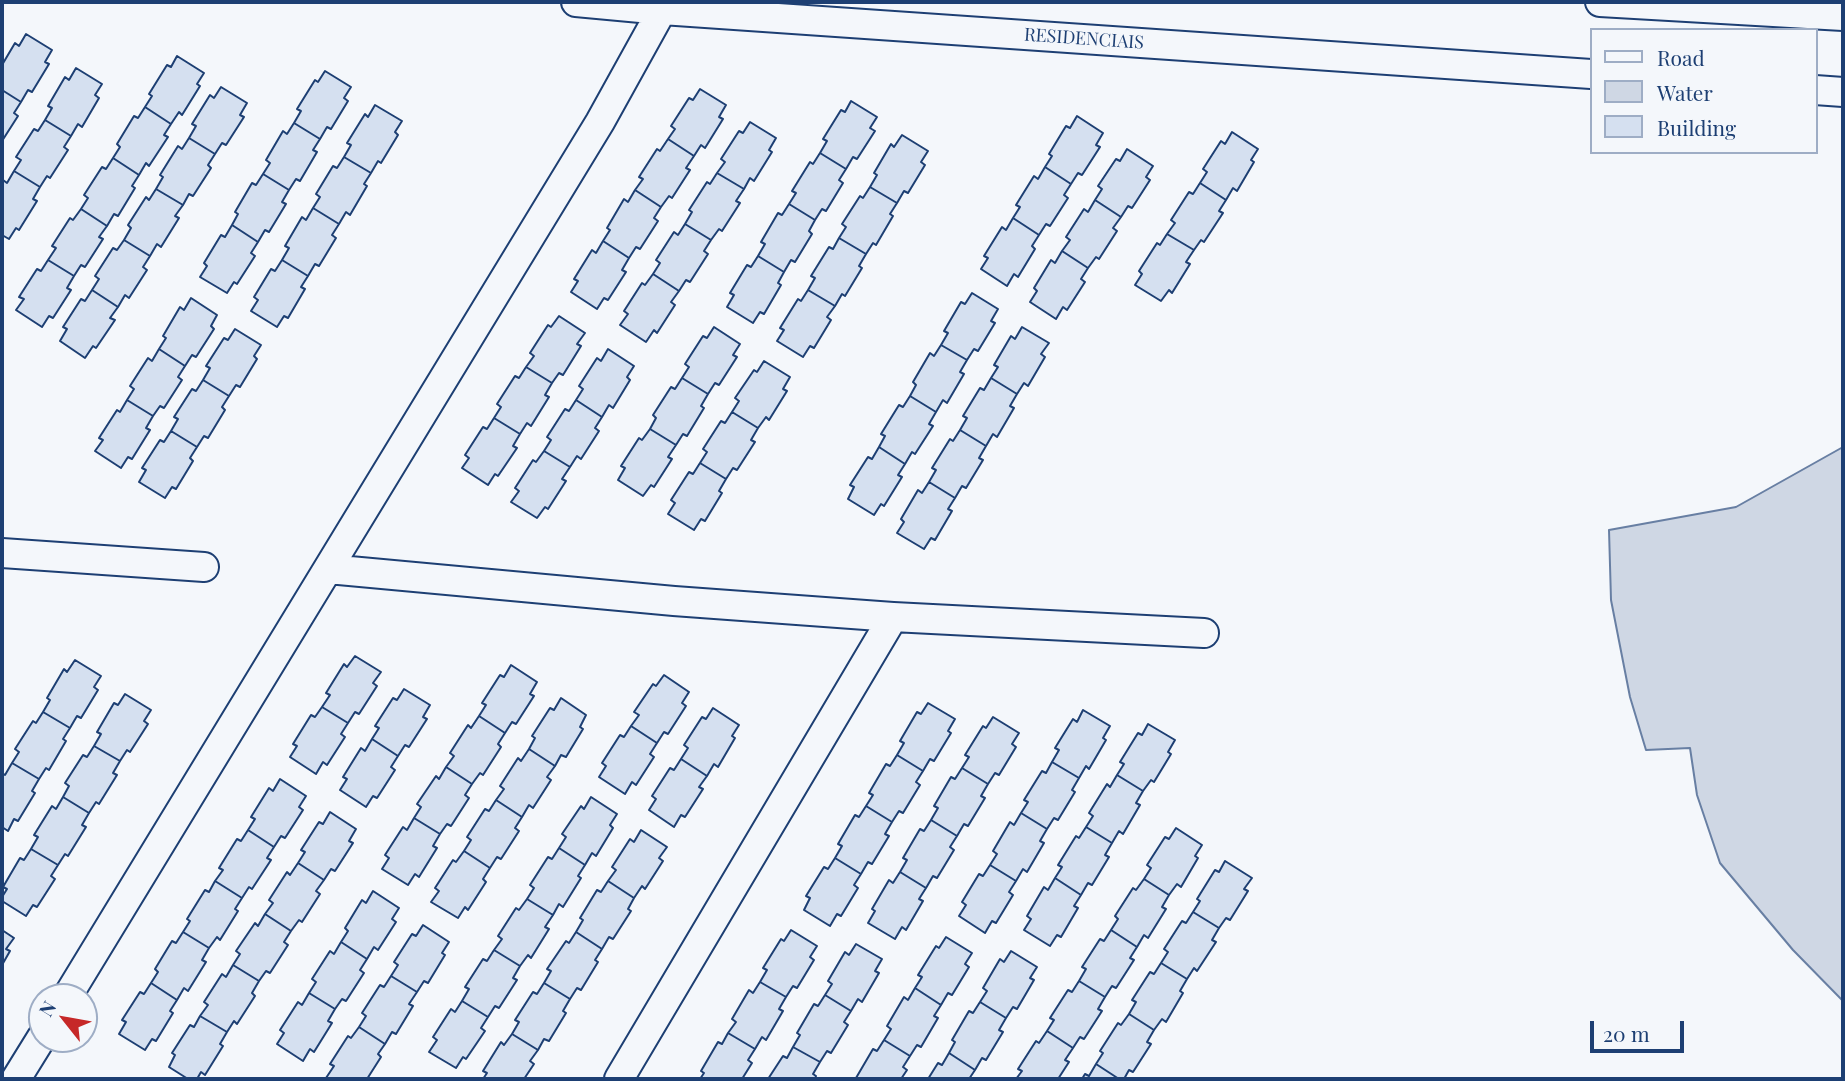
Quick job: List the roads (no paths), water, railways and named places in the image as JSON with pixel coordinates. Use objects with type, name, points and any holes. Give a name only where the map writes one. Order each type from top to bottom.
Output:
[{"type":"street","name":"RESIDENCIAIS","points":[[576,2],[663,6],[1590,74]]},
{"type":"street","points":[[1600,2],[1843,16]]},
{"type":"street","points":[[75,983],[600,122],[663,6]]},
{"type":"street","points":[[1817,90],[1843,92]]},
{"type":"street","points":[[2,553],[204,566]]},
{"type":"street","points":[[328,569],[674,601],[893,617],[1204,633]]},
{"type":"street","points":[[619,1079],[893,617]]},
{"type":"street","points":[[16,1079],[32,1053]]},
{"type":"water","points":[[1843,447],[1843,1001],[1793,950],[1720,863],[1697,795],[1690,748],[1646,750],[1630,697],[1611,600],[1609,530],[1736,507]]}]
